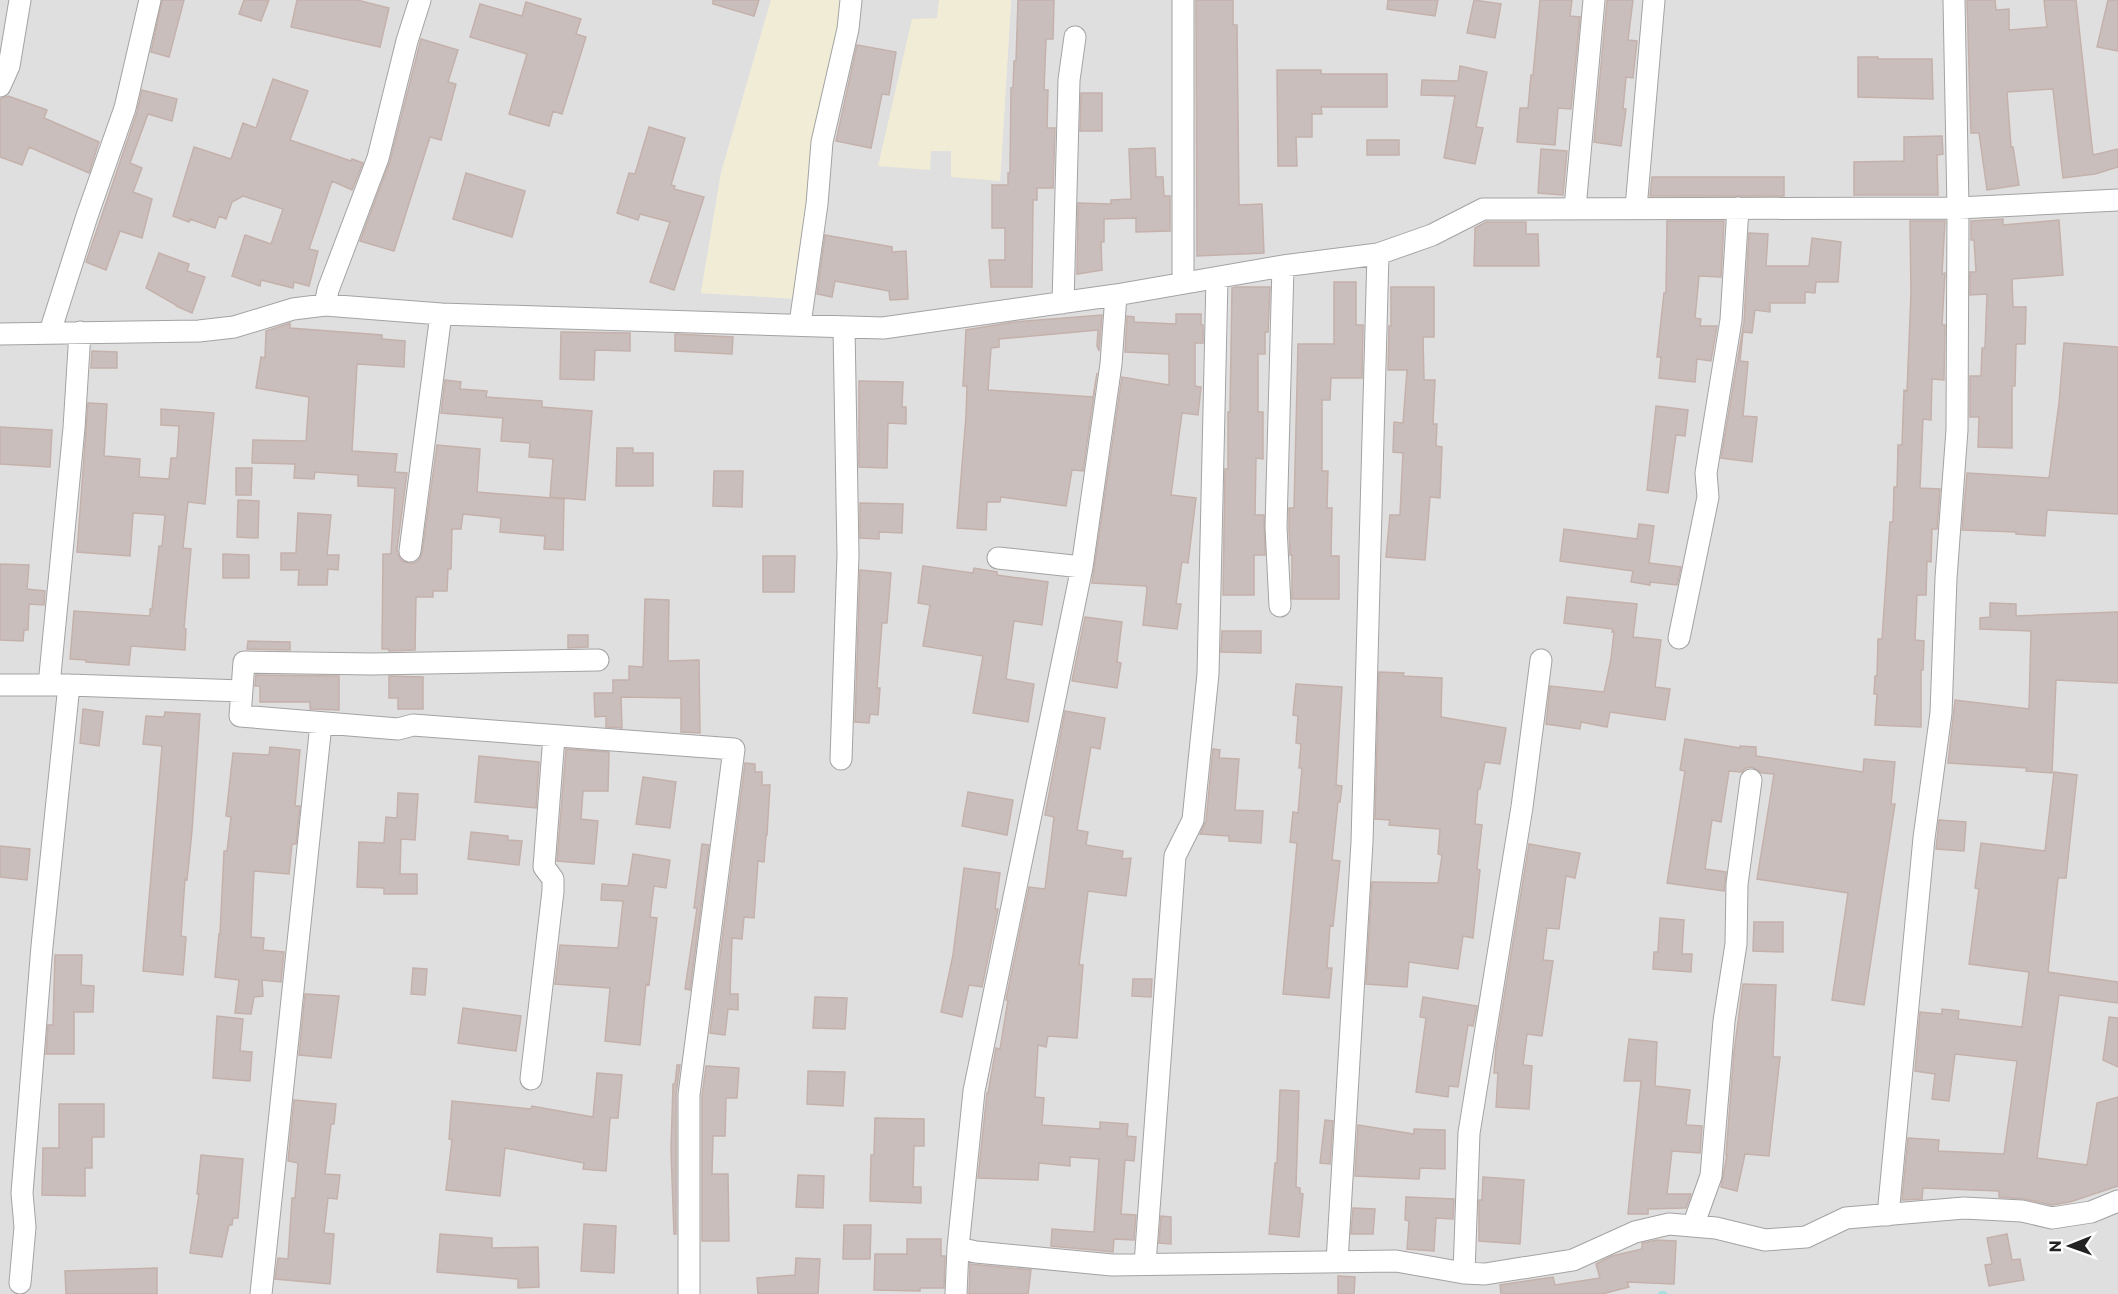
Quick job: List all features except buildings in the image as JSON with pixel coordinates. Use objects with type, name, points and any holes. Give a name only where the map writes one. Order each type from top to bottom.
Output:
[{"type":"street","points":[[0,86],[9,66],[20,0]]},
{"type":"street","points":[[50,332],[125,108],[150,0]]},
{"type":"street","points":[[325,305],[328,290],[378,158],[407,41],[420,0]]},
{"type":"street","points":[[800,324],[817,204],[822,142],[848,29],[851,0]]},
{"type":"street","points":[[1183,0],[1183,284]]},
{"type":"street","points":[[1575,208],[1594,0]]},
{"type":"street","points":[[1636,208],[1654,0]]},
{"type":"street","points":[[1888,1215],[1924,838],[1941,713],[1946,578],[1958,430],[1958,208],[1954,0]]},
{"type":"street","points":[[1063,303],[1069,80],[1076,37]]},
{"type":"street","points":[[0,334],[199,331],[234,327],[293,309],[325,305],[441,314],[883,328],[1116,295],[1283,266],[1378,254],[1432,235],[1483,209],[1958,208],[2118,200]]},
{"type":"street","points":[[1679,638],[1708,497],[1706,473],[1731,320],[1738,208]]},
{"type":"street","points":[[1337,1262],[1362,842],[1378,254]]},
{"type":"street","points":[[1280,606],[1276,526],[1283,266]]},
{"type":"street","points":[[1145,1264],[1175,856],[1193,820],[1208,674],[1217,278]]},
{"type":"street","points":[[956,1294],[958,1248],[974,1091],[1082,567],[1111,364],[1116,295]]},
{"type":"street","points":[[410,551],[441,314]]},
{"type":"street","points":[[841,759],[848,555],[844,327]]},
{"type":"street","points":[[20,1282],[25,1227],[23,1181],[42,946],[80,332]]},
{"type":"street","points":[[998,558],[1082,567]]},
{"type":"street","points":[[597,660],[372,664],[244,662],[240,716],[321,724],[398,729],[413,725],[734,749],[689,1095],[689,1294]]},
{"type":"street","points":[[1464,1273],[1469,1133],[1522,807],[1541,660]]},
{"type":"street","points":[[0,685],[242,691]]},
{"type":"street","points":[[261,1294],[321,724]]},
{"type":"street","points":[[531,1079],[553,891],[553,879],[544,867],[554,736]]},
{"type":"street","points":[[1693,1226],[1711,1176],[1724,1021],[1736,944],[1737,884],[1751,780]]},
{"type":"street","points":[[958,1248],[976,1252],[1112,1265],[1396,1261],[1464,1273],[1485,1274],[1573,1260],[1635,1232],[1669,1224],[1716,1228],[1765,1240],[1806,1237],[1846,1218],[1964,1208],[2022,1211],[2052,1218],[2091,1212],[2118,1202]]},
{"type":"shaded area","points":[[0,0],[771,0],[721,173],[701,293],[799,299],[842,0],[939,0],[930,169],[931,151],[951,151],[1000,181],[1011,0],[2118,0],[2118,1294],[0,1294]]},
{"type":"shaded area","points":[[771,0],[842,0],[800,299],[701,293],[721,173]]},
{"type":"shaded area","points":[[939,0],[1011,0],[1000,181],[951,177],[951,151],[931,151],[930,170],[878,166],[912,19],[937,18]]}]
